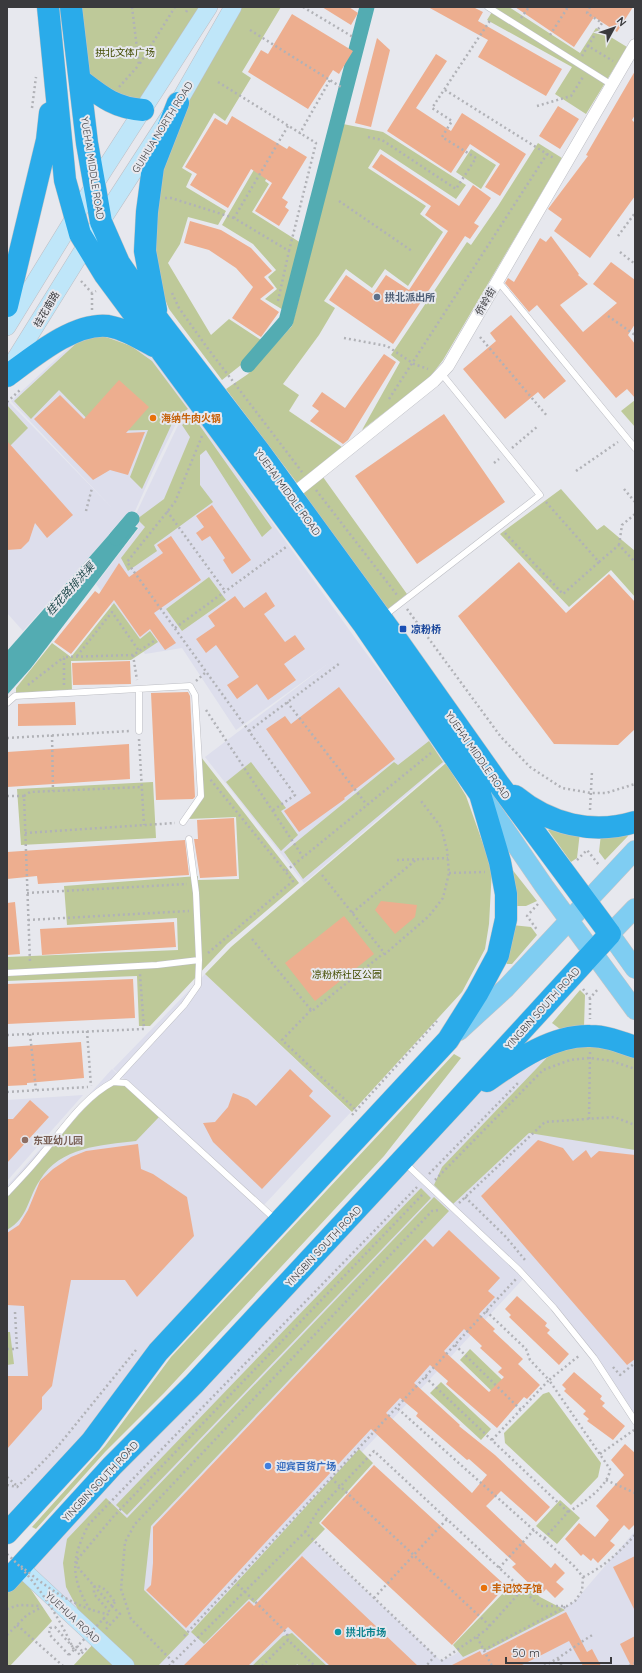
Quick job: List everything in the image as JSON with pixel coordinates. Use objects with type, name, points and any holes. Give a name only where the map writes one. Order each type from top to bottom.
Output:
[{"type":"highway","points":[[7,306],[47,140],[46,66],[48,7]]},
{"type":"highway","name":"YUEHAI MIDDLE ROAD","points":[[71,7],[87,143],[101,222],[120,263],[159,320],[258,451],[283,501],[364,625],[489,788],[586,902],[610,934]]},
{"type":"highway","points":[[46,66],[65,180],[74,216]]},
{"type":"highway","points":[[80,80],[110,102],[127,109],[143,110]]},
{"type":"highway","points":[[159,320],[147,269],[145,251],[147,212],[153,167],[178,103]]},
{"type":"highway","name":"YUEHAI MIDDLE ROAD","points":[[74,216],[86,245],[158,348],[381,618],[489,788]]},
{"type":"highway","points":[[16,380],[52,343],[73,332],[107,326],[126,330],[158,348]]},
{"type":"highway","points":[[489,788],[560,822],[582,827],[605,828],[635,822]]},
{"type":"highway","points":[[7,1533],[91,1442],[158,1352],[448,1040],[477,994],[498,955],[506,919],[506,894],[489,788]]},
{"type":"highway","name":"YINGBIN SOUTH ROAD","points":[[11,1565],[194,1384],[402,1161],[610,934]]},
{"type":"highway","points":[[456,1102],[528,1054],[550,1044],[576,1036],[591,1036],[611,1039],[635,1047]]},
{"type":"main road","points":[[7,326],[74,216],[209,7]]},
{"type":"main road","name":"GUIHUA NORTH ROAD","points":[[86,245],[178,103],[234,7]]},
{"type":"main road","name":"桂花南路","points":[[7,372],[86,245]]},
{"type":"main road","name":"YUEHAI MIDDLE ROAD","points":[[489,788],[569,921],[635,1010]]},
{"type":"main road","points":[[448,1040],[506,988],[635,850]]},
{"type":"main road","name":"YINGBIN SOUTH ROAD","points":[[610,934],[635,908]]},
{"type":"main road","points":[[610,934],[635,969]]},
{"type":"main road","name":"YUEHUA ROAD","points":[[11,1565],[104,1634],[126,1666]]},
{"type":"street","name":"侨岭街","points":[[283,501],[310,481],[448,366],[635,45]]},
{"type":"lane","points":[[488,7],[612,85]]},
{"type":"lane","points":[[497,280],[635,448]]},
{"type":"lane","points":[[381,618],[540,495],[441,373]]},
{"type":"lane","points":[[7,703],[15,696],[190,686],[195,695],[201,796],[183,822]]},
{"type":"lane","points":[[139,689],[139,731]]},
{"type":"lane","points":[[7,1193],[40,1157],[82,1106],[97,1091],[113,1082],[184,1005],[198,985],[199,960],[197,911],[189,839]]},
{"type":"lane","points":[[7,973],[140,966],[199,960]]},
{"type":"lane","points":[[113,1082],[126,1083],[278,1223]]},
{"type":"lane","points":[[402,1161],[520,1270],[587,1349],[635,1421]]},
{"type":"path","points":[[132,7],[139,65],[175,7]]},
{"type":"path","points":[[185,14],[189,7]]},
{"type":"path","points":[[303,7],[353,37]]},
{"type":"path","points":[[545,43],[568,7]]},
{"type":"path","points":[[590,7],[587,13],[602,23],[588,46],[622,67]]},
{"type":"path","points":[[368,137],[382,140],[456,190],[476,158],[442,137],[452,121],[432,108],[446,90],[496,12]]},
{"type":"path","points":[[250,30],[341,86]]},
{"type":"path","points":[[31,116],[46,66]]},
{"type":"path","points":[[537,106],[570,96],[588,70]]},
{"type":"path","points":[[300,133],[330,80]]},
{"type":"path","points":[[218,82],[316,143],[278,301]]},
{"type":"path","points":[[117,89],[122,92]]},
{"type":"path","points":[[446,90],[564,165]]},
{"type":"path","points":[[234,218],[288,126]]},
{"type":"path","points":[[388,401],[414,364],[547,154]]},
{"type":"path","points":[[159,198],[171,198],[234,218],[289,251]]},
{"type":"path","points":[[339,200],[412,251]]},
{"type":"path","points":[[618,236],[635,213]]},
{"type":"path","points":[[620,252],[635,264]]},
{"type":"path","points":[[170,289],[179,308],[192,327],[402,602],[501,737],[530,767],[562,788],[591,793],[606,793],[635,784]]},
{"type":"path","points":[[608,316],[635,335]]},
{"type":"path","points":[[470,326],[548,417]]},
{"type":"path","points":[[344,338],[387,346],[414,364],[441,373]]},
{"type":"path","points":[[7,402],[16,380]]},
{"type":"path","points":[[494,463],[538,426]]},
{"type":"path","points":[[203,435],[175,502],[127,562],[295,795],[272,811]]},
{"type":"path","points":[[576,471],[625,436]]},
{"type":"path","points":[[86,511],[92,488]]},
{"type":"path","points":[[624,489],[635,502]]},
{"type":"path","points":[[540,495],[599,562]]},
{"type":"path","points":[[167,511],[226,591]]},
{"type":"path","points":[[500,527],[563,594],[619,545],[622,525],[635,514]]},
{"type":"path","points":[[175,628],[290,544]]},
{"type":"path","points":[[619,545],[635,562]]},
{"type":"path","points":[[77,657],[112,612],[139,651]]},
{"type":"path","points":[[15,696],[64,657],[133,655],[154,641]]},
{"type":"path","points":[[133,655],[139,689]]},
{"type":"path","points":[[64,657],[64,693]]},
{"type":"path","points":[[249,731],[340,662]]},
{"type":"path","points":[[195,695],[303,857]]},
{"type":"path","points":[[287,702],[367,805]]},
{"type":"path","points":[[7,738],[139,731],[144,825]]},
{"type":"path","points":[[52,735],[53,791]]},
{"type":"path","points":[[286,871],[432,752]]},
{"type":"path","points":[[199,960],[293,881],[200,766]]},
{"type":"path","points":[[7,796],[24,796],[30,792],[142,787]]},
{"type":"path","points":[[24,796],[30,972]]},
{"type":"path","points":[[356,1110],[282,1040],[311,1010],[312,1011],[429,916],[443,898],[450,873],[441,827],[421,801]]},
{"type":"path","points":[[25,833],[183,822]]},
{"type":"path","points":[[397,860],[448,858]]},
{"type":"path","points":[[352,912],[417,859]]},
{"type":"path","points":[[450,873],[487,872]]},
{"type":"path","points":[[322,875],[384,953]]},
{"type":"path","points":[[28,893],[195,883]]},
{"type":"path","points":[[28,920],[197,911]]},
{"type":"path","points":[[252,939],[311,1010]]},
{"type":"path","points":[[7,1035],[144,1029],[140,966]]},
{"type":"path","points":[[589,1119],[591,1036],[590,998]]},
{"type":"path","points":[[351,1116],[442,1016]]},
{"type":"path","points":[[87,1032],[91,1086]]},
{"type":"path","points":[[30,1034],[36,1090]]},
{"type":"path","points":[[76,1561],[113,1517],[543,1070],[570,1060],[590,1058],[612,1061],[635,1069]]},
{"type":"path","points":[[94,1617],[78,1587],[76,1561],[78,1545],[89,1524],[522,1080]]},
{"type":"path","points":[[7,1092],[91,1086],[97,1091]]},
{"type":"path","points":[[173,1662],[131,1619],[121,1589],[125,1542],[134,1524],[432,1211],[453,1208],[545,1122],[614,1117],[635,1125]]},
{"type":"path","points":[[184,1636],[516,1279],[513,1276]]},
{"type":"path","points":[[486,1311],[526,1349],[530,1360],[549,1380],[610,1469],[610,1477],[584,1503],[568,1512],[544,1539]]},
{"type":"path","points":[[7,1349],[17,1348],[15,1312]]},
{"type":"path","points":[[455,1345],[521,1410]]},
{"type":"path","points":[[17,1487],[59,1445],[138,1348]]},
{"type":"path","points":[[492,1440],[549,1380],[587,1349]]},
{"type":"path","points":[[425,1377],[568,1512]]},
{"type":"path","points":[[396,1407],[574,1566],[583,1577],[582,1592],[575,1601],[484,1650]]},
{"type":"path","points":[[600,1454],[635,1429]]},
{"type":"path","points":[[169,1666],[304,1532],[319,1509],[374,1450],[540,1606],[567,1606]]},
{"type":"path","points":[[7,1477],[17,1487]]},
{"type":"path","points":[[331,1478],[490,1626]]},
{"type":"path","points":[[606,1480],[635,1493]]},
{"type":"path","points":[[7,1485],[17,1487]]},
{"type":"path","points":[[374,1598],[447,1519]]},
{"type":"path","points":[[499,1568],[534,1530]]},
{"type":"path","points":[[304,1532],[435,1656],[426,1666]]},
{"type":"path","points":[[583,1577],[612,1559],[635,1536]]},
{"type":"path","points":[[76,1561],[78,1569],[120,1614],[109,1625],[104,1634]]},
{"type":"path","points":[[11,1565],[36,1578],[58,1593],[91,1609],[108,1614]]},
{"type":"path","points":[[11,1565],[32,1581],[50,1606],[74,1650]]},
{"type":"path","points":[[234,1581],[287,1633],[288,1640],[315,1666]]},
{"type":"path","points":[[108,1614],[110,1612],[94,1594],[94,1588],[98,1586],[102,1587],[115,1602],[112,1606]]},
{"type":"path","points":[[441,1661],[477,1637],[490,1626],[522,1590]]},
{"type":"path","points":[[7,1635],[32,1611],[42,1607]]},
{"type":"path","points":[[66,1639],[55,1627],[48,1630],[69,1655],[108,1614]]},
{"type":"path","points":[[103,1618],[109,1625]]},
{"type":"path","points":[[97,1621],[104,1634]]},
{"type":"path","points":[[17,1625],[63,1666]]},
{"type":"path","points":[[544,1666],[558,1659],[594,1634]]},
{"type":"path","points":[[477,1637],[492,1666]]},
{"type":"path","points":[[262,1666],[288,1640]]},
{"type":"path","points":[[77,1646],[83,1652]]},
{"type":"path","points":[[558,1659],[562,1666]]},
{"type":"path","points":[[629,1666],[635,1663]]},
{"type":"shaded area","points":[[103,333],[132,344],[154,360],[191,409],[178,420],[156,464],[132,518],[123,519],[23,631],[7,613],[7,400],[113,509],[11,401],[79,338]]},
{"type":"shaded area","points":[[192,411],[358,642],[446,761],[304,883],[205,757],[329,663],[236,730],[182,648],[145,654],[96,584],[139,528],[133,520],[180,421]]},
{"type":"shaded area","points":[[205,974],[351,1112],[263,1206],[113,1069]]},
{"type":"shaded area","points":[[635,1048],[635,1421],[594,1358],[525,1277],[295,1524],[441,1661],[454,1655],[487,1630],[541,1606],[567,1606],[575,1601],[635,1531],[635,1666],[127,1666],[21,1566],[457,1103],[528,1055]]},
{"type":"shaded area","points":[[112,1069],[278,1223],[7,1532],[7,1186]]},
{"type":"shaded area","name":"东亚幼儿园","points":[[83,1095],[7,1181],[7,1100]]},
{"type":"green space","name":"拱北文体广场","points":[[74,7],[207,7],[142,109],[82,79]]},
{"type":"green space","points":[[240,7],[281,7],[242,72],[251,78],[225,121],[214,113],[182,168],[192,174],[186,187],[226,211],[218,225],[188,217],[180,244],[168,263],[211,335],[229,319],[261,340],[246,361],[222,380],[169,309],[152,268],[157,168],[183,105]]},
{"type":"green space","points":[[495,7],[509,7],[580,53],[596,28],[627,47],[586,114],[555,94],[572,67],[487,20]]},
{"type":"green space","points":[[343,124],[383,132],[466,185],[456,199],[380,149],[368,168],[426,206],[420,214],[443,232],[408,286],[385,269],[372,288],[346,269],[324,301],[335,308],[319,335],[283,384],[299,395],[289,411],[342,447],[297,483],[226,389],[248,374],[292,326]]},
{"type":"green space","points":[[270,142],[283,150],[265,181],[269,184],[252,212],[301,243],[285,311],[265,299],[277,289],[268,277],[276,270],[253,244],[222,225]]},
{"type":"green space","points":[[538,143],[562,158],[443,360],[430,377],[362,430],[400,362],[391,355],[467,242],[471,245]]},
{"type":"green space","points":[[471,149],[496,165],[481,189],[456,172]]},
{"type":"green space","points":[[103,336],[131,346],[152,361],[188,409],[175,417],[142,489],[130,477],[148,430],[99,431],[59,390],[31,419],[14,401],[81,339]]},
{"type":"green space","points":[[635,400],[635,427],[621,411]]},
{"type":"green space","points":[[7,405],[28,428],[7,449]]},
{"type":"green space","points":[[193,416],[272,528],[262,537],[206,450],[200,455],[200,485],[213,502],[154,545],[157,551],[128,571],[121,558],[145,527],[137,519],[164,499],[190,437],[182,425]]},
{"type":"green space","points":[[323,477],[407,594],[388,609],[302,492]]},
{"type":"green space","points":[[561,489],[597,530],[604,525],[635,551],[635,597],[611,570],[569,607],[500,534]]},
{"type":"green space","points":[[209,577],[226,600],[182,631],[166,609]]},
{"type":"green space","points":[[114,603],[140,639],[150,631],[158,642],[131,660],[71,661],[72,691],[16,693],[16,688],[52,643],[71,657]]},
{"type":"green space","points":[[429,741],[443,762],[303,879],[284,852],[394,762],[398,765]]},
{"type":"green space","points":[[201,757],[299,883],[227,944],[150,1026],[139,1026],[137,976],[7,981],[7,957],[178,950],[177,918],[67,925],[64,886],[198,876],[198,880],[239,879],[236,817],[188,819],[204,797]]},
{"type":"green space","points":[[251,762],[286,808],[281,811],[298,835],[281,851],[226,782]]},
{"type":"green space","name":"凉粉桥社区公园","points":[[446,763],[466,796],[492,869],[489,924],[485,949],[462,992],[352,1112],[205,974],[231,947]]},
{"type":"green space","points":[[153,782],[156,838],[21,845],[17,789]]},
{"type":"green space","points":[[552,828],[580,832],[577,858],[571,862],[548,830]]},
{"type":"green space","points":[[627,830],[628,836],[605,860],[599,852],[601,834]]},
{"type":"green space","points":[[511,868],[537,901],[526,906],[513,906]]},
{"type":"green space","points":[[512,925],[531,927],[537,935],[512,964],[507,964],[504,960]]},
{"type":"green space","points":[[580,990],[585,995],[584,1027],[560,1029],[552,1023]]},
{"type":"green space","points":[[559,1045],[635,1049],[635,1150],[529,1133],[453,1204],[434,1185],[442,1167]]},
{"type":"green space","points":[[454,1054],[461,1058],[384,1156],[164,1393],[105,1452],[36,1529],[32,1527],[105,1446],[171,1357]]},
{"type":"green space","points":[[114,1084],[124,1085],[159,1117],[136,1141],[96,1146],[82,1150],[70,1154],[48,1169],[36,1187],[20,1219],[7,1230],[7,1197],[38,1164],[84,1109]]},
{"type":"green space","points":[[421,1188],[431,1198],[127,1515],[116,1505]]},
{"type":"green space","points":[[434,1197],[449,1211],[151,1526],[144,1590],[189,1634],[158,1666],[133,1666],[82,1617],[66,1587],[63,1563],[67,1539],[106,1498],[127,1518]]},
{"type":"green space","points":[[7,1332],[10,1332],[14,1364],[7,1365]]},
{"type":"green space","points":[[470,1349],[520,1397],[509,1408],[460,1360]]},
{"type":"green space","points":[[441,1382],[491,1429],[481,1440],[430,1393]]},
{"type":"green space","points":[[549,1392],[601,1463],[598,1477],[571,1505],[505,1443],[504,1433],[543,1394]]},
{"type":"green space","points":[[359,1449],[373,1463],[319,1523],[325,1529],[254,1603],[249,1599],[204,1644],[191,1632]]},
{"type":"green space","points":[[560,1500],[580,1518],[557,1544],[536,1526]]},
{"type":"green space","points":[[24,1579],[52,1621],[10,1666],[7,1666],[7,1588]]},
{"type":"green space","points":[[526,1583],[540,1597],[565,1610],[488,1650],[480,1649],[463,1657],[453,1645],[507,1589],[515,1595]]},
{"type":"green space","points":[[292,1633],[327,1666],[299,1666],[297,1664],[296,1666],[252,1666],[283,1636]]},
{"type":"green space","points":[[96,1641],[123,1666],[73,1666]]},
{"type":"water","points":[[122,520],[138,528],[31,668],[7,695],[7,651]]},
{"type":"building","points":[[322,7],[349,7],[358,13],[351,25]]},
{"type":"building","points":[[428,7],[473,7],[483,12],[478,21],[562,69],[546,96],[478,57],[488,40]]},
{"type":"building","points":[[515,7],[633,7],[617,32],[594,17],[574,47]]},
{"type":"building","points":[[292,14],[353,51],[339,74],[333,70],[308,109],[248,72],[261,50],[268,54]]},
{"type":"building","points":[[377,38],[390,50],[371,127],[355,123]]},
{"type":"building","points":[[436,54],[447,61],[416,108],[451,131],[462,113],[526,154],[500,196],[485,187],[500,164],[470,144],[451,173],[387,131]]},
{"type":"building","points":[[635,71],[635,115],[632,120],[635,123],[635,196],[590,258],[554,231],[562,219],[548,209],[588,156],[586,155]]},
{"type":"building","points":[[558,106],[579,119],[560,149],[539,136]]},
{"type":"building","points":[[232,116],[287,149],[289,146],[307,157],[282,198],[288,202],[285,207],[289,210],[279,226],[255,211],[272,183],[251,169],[228,208],[190,185],[197,174],[185,167],[215,118],[227,125]]},
{"type":"building","points":[[381,154],[459,206],[473,185],[491,198],[474,223],[479,226],[470,239],[465,236],[393,344],[329,300],[346,275],[373,294],[386,275],[409,290],[448,231],[425,215],[431,206],[372,167]]},
{"type":"building","points":[[190,221],[221,230],[251,248],[272,271],[264,277],[274,288],[260,299],[279,312],[261,337],[232,318],[253,287],[236,268],[209,250],[184,243]]},
{"type":"building","points":[[551,236],[579,274],[578,275],[588,284],[560,305],[583,332],[617,303],[593,284],[611,262],[635,280],[635,324],[628,335],[635,344],[635,398],[627,389],[616,398],[537,305],[529,312],[505,283],[508,278],[514,282],[540,238],[546,242]]},
{"type":"building","points":[[511,315],[566,381],[544,399],[538,392],[505,419],[463,369],[496,341],[490,333]]},
{"type":"building","points":[[384,354],[396,362],[348,440],[343,444],[310,421],[319,411],[312,406],[322,392],[345,408]]},
{"type":"building","points":[[119,380],[149,407],[126,433],[145,432],[128,475],[110,470],[93,480],[34,419],[60,395],[84,419]]},
{"type":"building","points":[[444,414],[505,502],[417,564],[355,476]]},
{"type":"building","points":[[7,441],[73,515],[47,538],[35,523],[29,541],[21,549],[7,550]]},
{"type":"building","points":[[212,505],[251,560],[232,574],[223,560],[225,558],[210,536],[202,541],[196,533],[204,527],[196,516]]},
{"type":"building","points":[[171,536],[201,580],[154,613],[176,643],[165,650],[150,629],[140,637],[114,600],[71,654],[54,642],[95,591],[99,594],[119,563],[129,577],[163,553],[157,545]]},
{"type":"building","points":[[519,562],[566,613],[609,574],[635,602],[635,729],[618,745],[554,744],[458,616]]},
{"type":"building","points":[[266,592],[275,606],[264,614],[285,642],[295,635],[305,649],[284,664],[296,680],[268,700],[257,684],[237,699],[227,685],[239,677],[216,645],[206,653],[196,639],[215,626],[208,616],[235,596],[244,608]]},
{"type":"building","points":[[130,661],[131,684],[73,685],[72,663]]},
{"type":"building","points":[[339,687],[395,759],[344,798],[345,799],[299,832],[284,811],[311,793],[266,729],[285,716],[291,724]]},
{"type":"building","points":[[188,692],[190,696],[195,797],[193,799],[156,800],[151,693]]},
{"type":"building","points":[[75,702],[76,725],[18,726],[18,704]]},
{"type":"building","points":[[129,744],[130,779],[7,787],[7,752]]},
{"type":"building","points":[[234,818],[237,876],[200,878],[194,839],[198,839],[197,820]]},
{"type":"building","points":[[185,840],[189,875],[38,884],[37,876],[7,879],[7,852]]},
{"type":"building","points":[[381,901],[417,905],[415,917],[395,934],[375,910]]},
{"type":"building","points":[[15,902],[20,954],[7,955],[7,903]]},
{"type":"building","points":[[344,916],[374,954],[315,1001],[285,963]]},
{"type":"building","points":[[174,922],[176,947],[42,955],[40,929]]},
{"type":"building","points":[[133,979],[135,1018],[7,1024],[7,984]]},
{"type":"building","points":[[81,1042],[84,1078],[7,1086],[7,1047]]},
{"type":"building","points":[[290,1069],[313,1091],[309,1096],[331,1116],[262,1189],[213,1142],[203,1123],[215,1122],[228,1107],[233,1093],[248,1099],[256,1106]]},
{"type":"building","points":[[30,1100],[49,1117],[7,1163],[7,1119],[13,1119]]},
{"type":"building","points":[[538,1140],[563,1148],[573,1161],[586,1150],[591,1158],[599,1151],[635,1155],[635,1359],[627,1365],[481,1196]]},
{"type":"building","points":[[138,1144],[141,1169],[153,1174],[187,1197],[194,1236],[137,1297],[125,1280],[71,1280],[52,1386],[42,1397],[42,1409],[7,1449],[7,1376],[28,1376],[24,1306],[7,1305],[7,1233],[19,1225],[28,1210],[40,1181],[53,1169],[71,1157],[86,1151]]},
{"type":"building","points":[[449,1230],[500,1278],[488,1291],[495,1297],[479,1314],[495,1329],[493,1331],[523,1359],[518,1364],[540,1385],[527,1399],[524,1397],[497,1428],[446,1384],[448,1381],[430,1365],[414,1383],[460,1425],[459,1426],[495,1455],[550,1507],[536,1522],[501,1491],[486,1506],[551,1568],[555,1563],[565,1573],[556,1582],[564,1589],[555,1598],[546,1589],[541,1595],[512,1567],[516,1564],[371,1429],[186,1628],[146,1590],[151,1585],[153,1563],[153,1527],[425,1239],[433,1247]],"holes":[[[464,1329],[482,1346],[480,1348],[502,1368],[498,1372],[504,1377],[489,1392],[444,1351]],[[400,1398],[418,1413],[416,1416],[467,1460],[469,1459],[487,1475],[472,1493],[386,1413]]]},
{"type":"building","points":[[517,1296],[547,1323],[545,1326],[550,1330],[547,1333],[569,1354],[559,1365],[509,1317],[511,1315],[505,1309]]},
{"type":"building","points":[[574,1372],[602,1396],[600,1399],[605,1403],[602,1406],[625,1426],[613,1440],[587,1421],[589,1419],[583,1414],[586,1411],[564,1391],[566,1389],[562,1385]]},
{"type":"building","points":[[625,1444],[635,1453],[635,1524],[629,1530],[624,1525],[610,1541],[615,1545],[598,1563],[593,1558],[591,1561],[583,1554],[581,1556],[565,1539],[579,1523],[595,1537],[609,1520],[596,1506],[624,1475],[611,1460]]},
{"type":"building","points":[[374,1465],[506,1586],[452,1645],[321,1523]]},
{"type":"building","name":"拱北市场","points":[[302,1556],[418,1666],[330,1666],[288,1627],[248,1666],[183,1666],[249,1601],[254,1606]]},
{"type":"building","points":[[635,1556],[635,1611],[613,1567]]},
{"type":"building","points":[[566,1612],[587,1652],[592,1649],[601,1666],[583,1666],[569,1641],[520,1666],[450,1666],[480,1651],[482,1655]]},
{"type":"building","points":[[635,1636],[635,1666],[631,1666],[620,1644]]},
{"type":"waterway","points":[[248,365],[286,321],[367,7]]},
{"type":"waterway","name":"桂花路排洪渠","points":[[116,538],[132,519]]},
{"type":"place","name":"拱北派出所","points":[[377,297]]},
{"type":"place","name":"海纳牛肉火锅","points":[[153,418]]},
{"type":"place","name":"凉粉桥","points":[[403,629]]},
{"type":"place","name":"东亚幼儿园","points":[[25,1140]]},
{"type":"place","name":"迎宾百货广场","points":[[268,1466]]},
{"type":"place","name":"丰记饺子馆","points":[[484,1588]]},
{"type":"place","name":"拱北市场","points":[[338,1632]]}]
